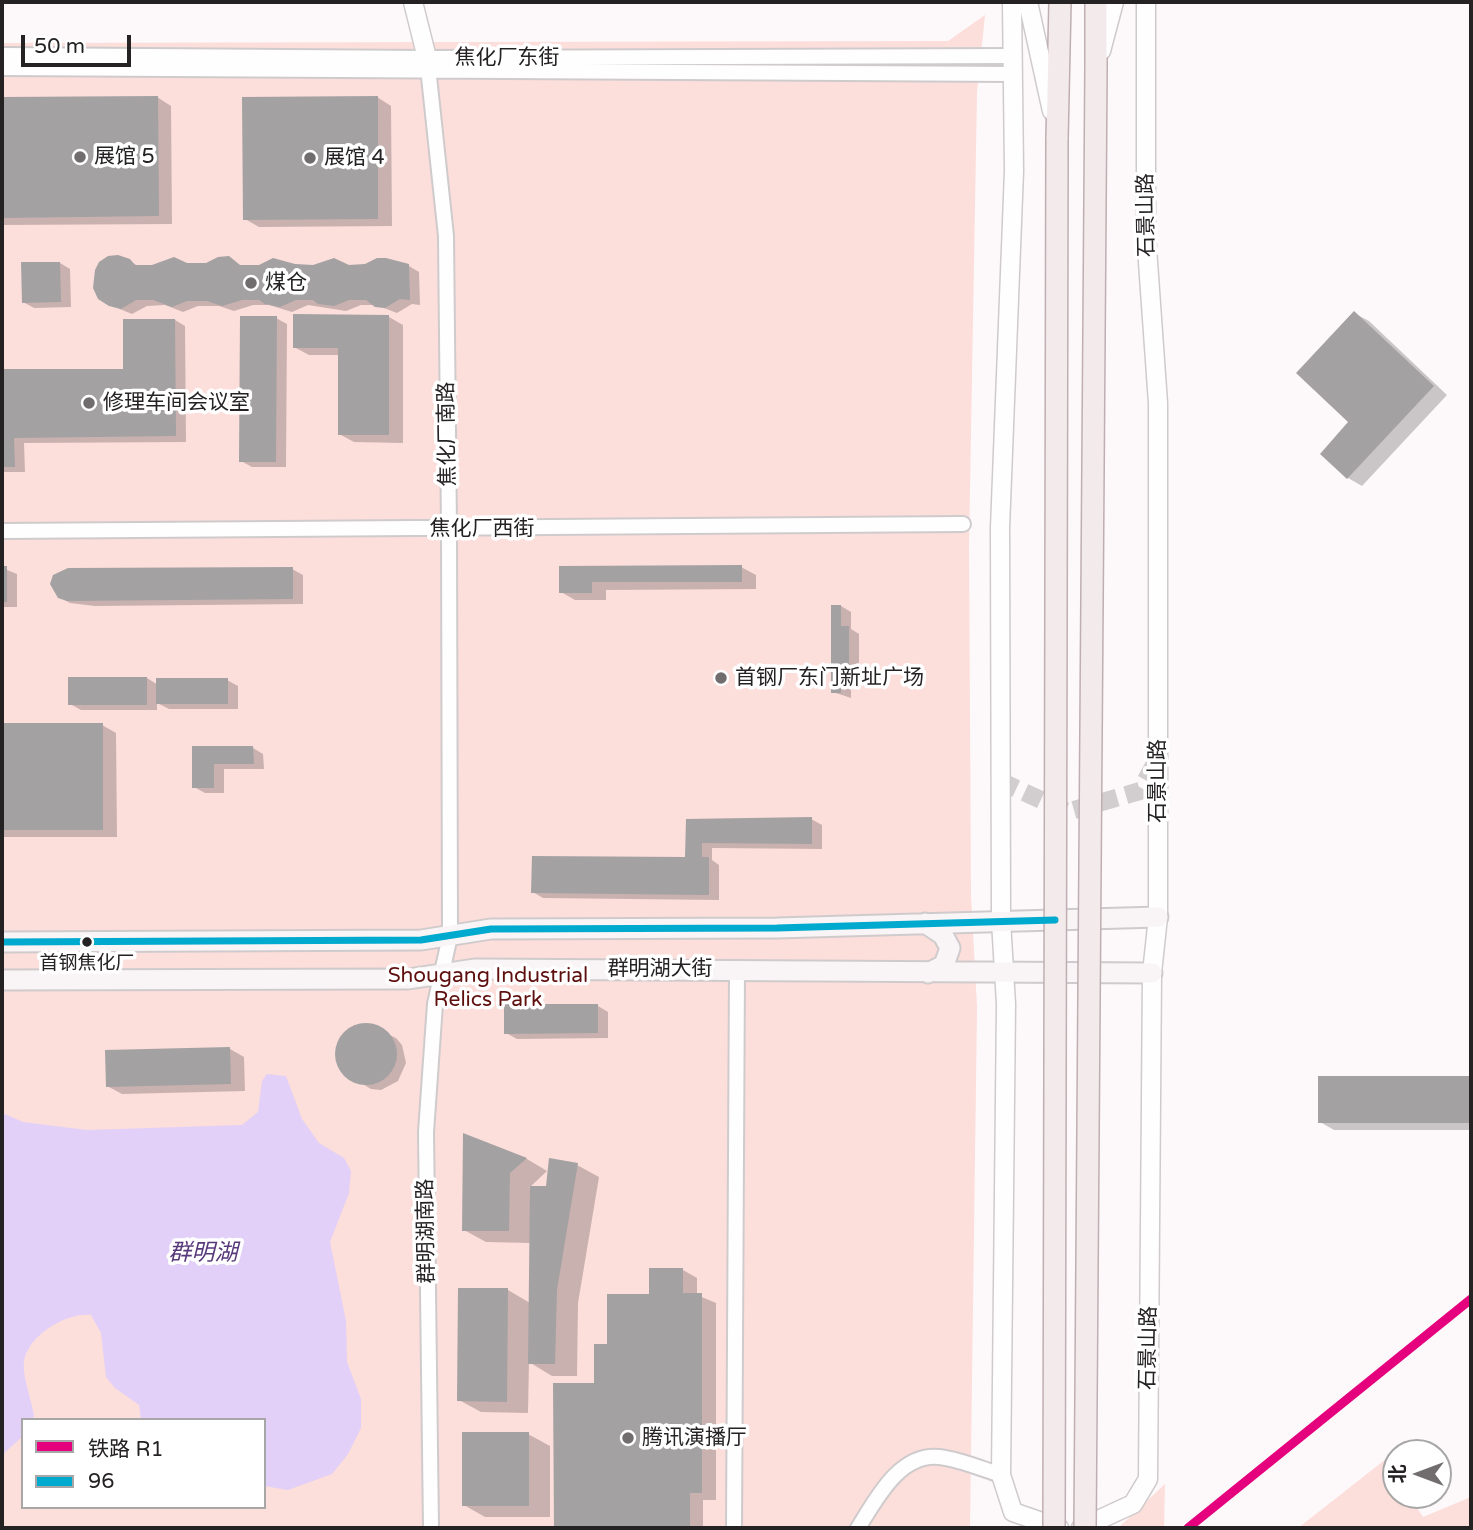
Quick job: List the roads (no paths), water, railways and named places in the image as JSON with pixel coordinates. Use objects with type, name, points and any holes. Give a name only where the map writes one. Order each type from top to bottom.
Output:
[{"type":"main road","points":[[1056,1528],[1060,2]]},
{"type":"main road","name":"石景山路","points":[[1083,1528],[1096,2]]},
{"type":"main road","name":"群明湖大街","points":[[2,942],[326,942],[450,936],[491,929],[777,928],[1158,917]]},
{"type":"main road","points":[[925,923],[943,935],[950,948],[944,965],[928,974]]},
{"type":"main road","name":"群明湖大街","points":[[2,980],[408,979],[475,969],[737,969],[928,974],[1152,973]]},
{"type":"street","points":[[413,2],[428,64]]},
{"type":"street","points":[[1012,2],[1014,172],[1000,528],[1004,972],[1002,1475],[1013,1512],[1056,1528]]},
{"type":"street","points":[[1028,2],[1058,139]]},
{"type":"street","points":[[1097,68],[1114,2]]},
{"type":"street","name":"石景山路","points":[[1083,1528],[1133,1504],[1148,1479],[1152,973],[1158,917],[1158,403],[1146,233],[1146,2]]},
{"type":"street","name":"焦化厂东街","points":[[2,55],[428,64]]},
{"type":"street","name":"焦化厂东街","points":[[2,68],[428,64],[1013,64]]},
{"type":"street","name":"焦化厂南路","points":[[428,64],[446,236],[450,936]]},
{"type":"street","name":"焦化厂西街","points":[[2,531],[963,524]]},
{"type":"street","name":"群明湖南路","points":[[431,1528],[426,1132],[435,1004],[450,936]]},
{"type":"street","points":[[734,1528],[737,969]]},
{"type":"street","points":[[858,1528],[887,1482],[905,1466],[937,1456],[1002,1475]]},
{"type":"water","name":"群明湖","points":[[267,1074],[286,1076],[302,1119],[319,1143],[344,1158],[351,1171],[349,1193],[330,1242],[346,1321],[347,1362],[361,1399],[361,1428],[348,1454],[332,1474],[288,1490],[266,1486],[266,1418],[141,1418],[139,1405],[115,1388],[106,1377],[101,1333],[91,1315],[81,1315],[50,1327],[27,1351],[24,1374],[34,1416],[21,1418],[21,1438],[2,1455],[2,1113],[23,1122],[87,1130],[242,1125],[258,1112],[262,1081]]},
{"type":"tunnel","points":[[1000,781],[1067,812],[1140,791],[1158,758]]},
{"type":"rail line","name":"R1","points":[[1188,1528],[1471,1299]]},
{"type":"place","name":"展馆 5","points":[[80,157]]},
{"type":"place","name":"展馆 4","points":[[310,158]]},
{"type":"place","name":"煤仓","points":[[251,283]]},
{"type":"place","name":"修理车间会议室","points":[[89,403]]},
{"type":"place","name":"首钢厂东门新址广场","points":[[721,678]]},
{"type":"place","name":"首钢焦化厂","points":[[87,942]]},
{"type":"place","name":"腾讯演播厅","points":[[628,1438]]},
{"type":"park label","name":"Shougang Industrial Relics Park","points":[[488,988]]}]
